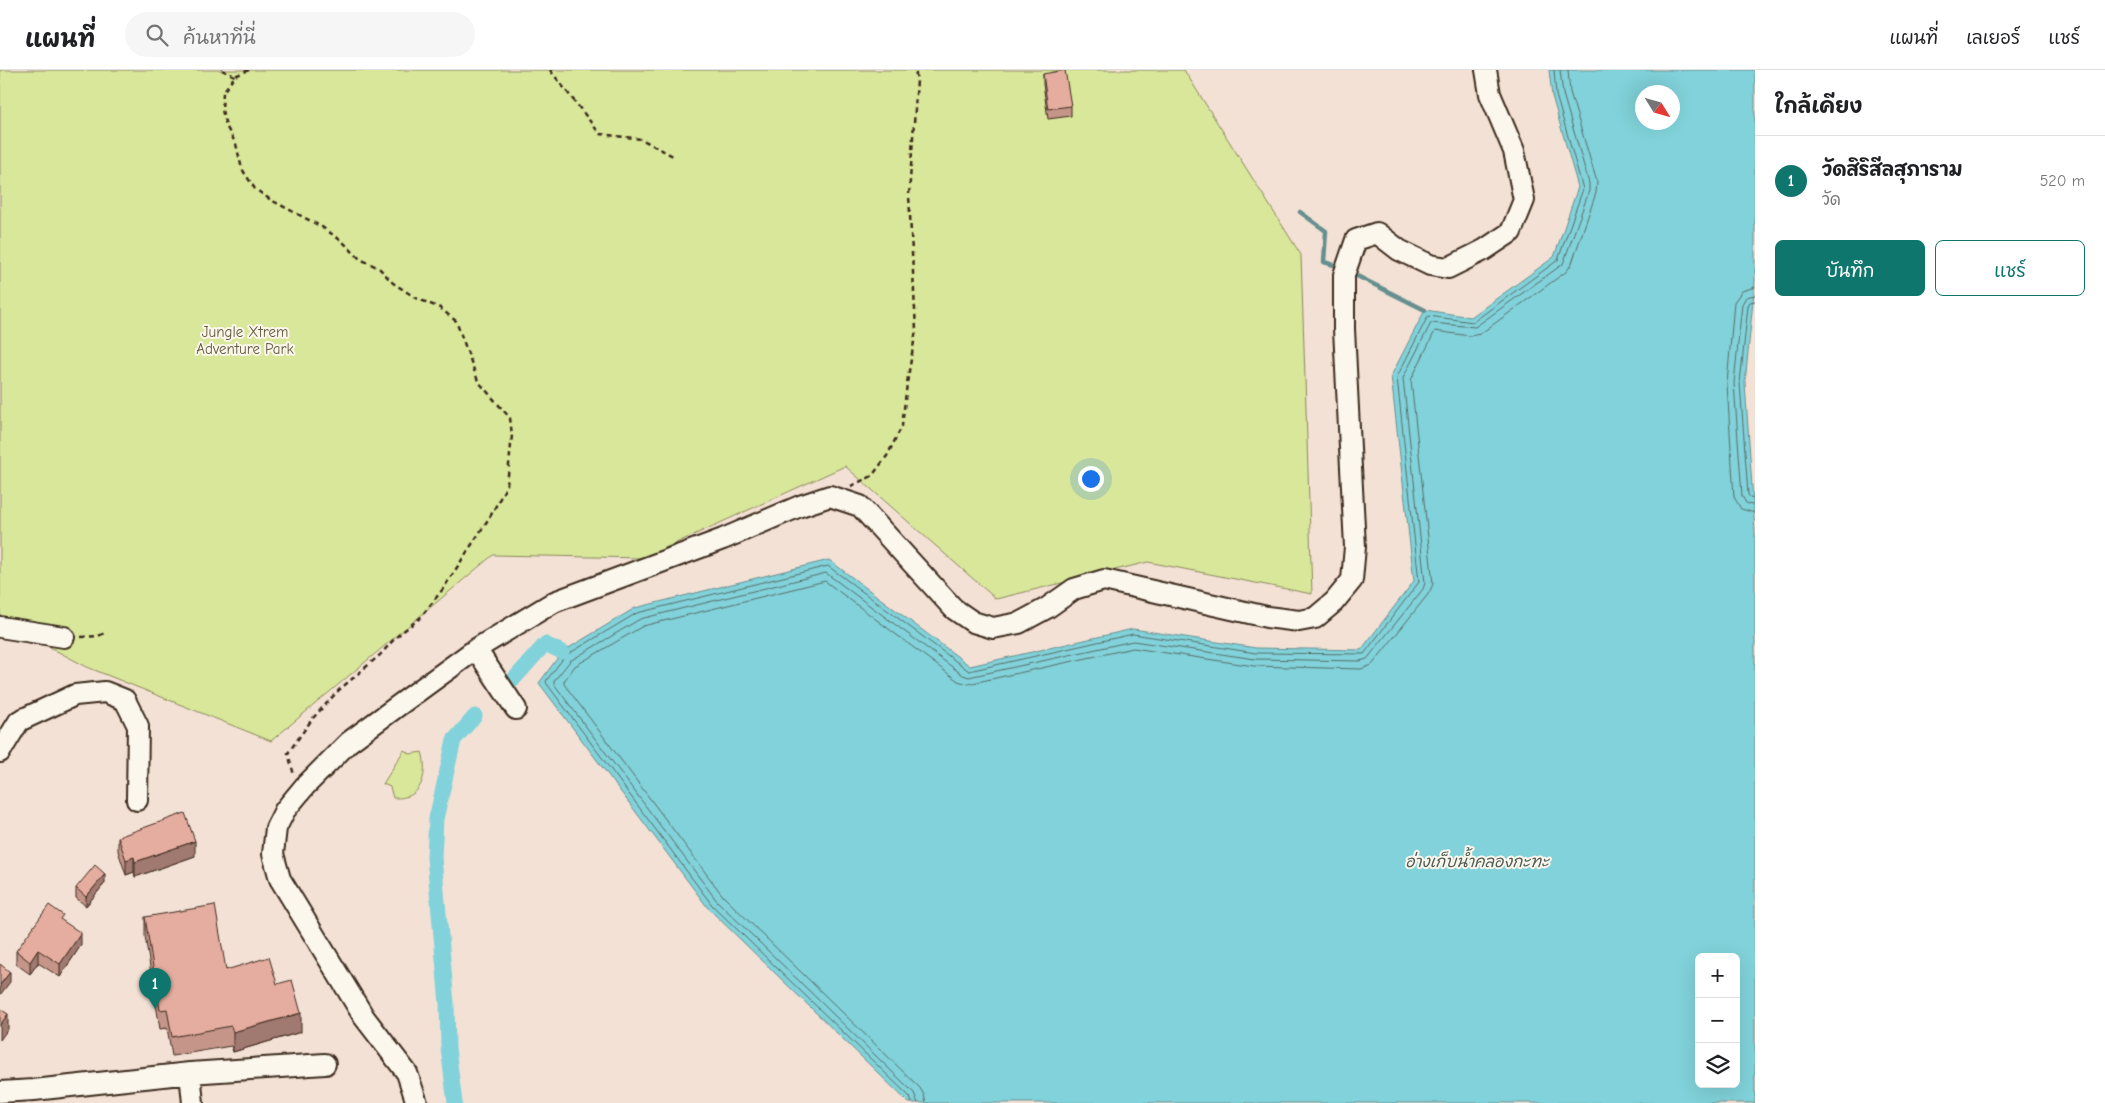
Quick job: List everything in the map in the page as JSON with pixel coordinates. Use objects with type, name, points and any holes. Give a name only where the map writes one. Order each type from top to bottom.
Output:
[{"type":"street","points":[[417,1103],[407,1074],[364,1017],[280,879],[273,854],[276,828],[285,810],[349,742],[476,649],[554,602],[723,539],[800,506],[830,496],[860,506],[954,609],[973,622],[993,628],[1019,623],[1047,608],[1074,589],[1104,580],[1267,617],[1299,621],[1315,618],[1334,602],[1352,580],[1354,547],[1344,329],[1344,275],[1356,240],[1377,233],[1398,250],[1430,265],[1448,268],[1484,250],[1510,232],[1524,200],[1514,151],[1490,94],[1486,70]]},
{"type":"street","points":[[0,627],[64,637]]},
{"type":"street","points":[[476,649],[516,709]]},
{"type":"street","points":[[0,752],[19,721],[74,695],[105,692],[125,700],[138,726],[137,800]]},
{"type":"street","points":[[0,1092],[35,1097],[190,1073],[325,1064]]},
{"type":"street","points":[[190,1073],[193,1103]]},
{"type":"path","points":[[222,70],[235,76]]},
{"type":"path","points":[[232,70],[235,76]]},
{"type":"path","points":[[249,70],[235,76],[223,92],[222,110],[226,126],[236,144],[242,169],[255,189],[271,200],[322,227],[343,242],[360,259],[379,268],[394,283],[416,298],[440,308],[456,321],[478,381],[510,418],[512,435],[506,485],[491,514],[443,589],[420,618],[396,637],[380,655],[332,697],[313,718],[288,754],[298,794]]},
{"type":"path","points":[[550,70],[600,134],[642,139],[673,156]]},
{"type":"path","points":[[830,496],[872,476],[887,456],[902,426],[916,330],[909,195],[917,80],[915,70]]},
{"type":"path","points":[[64,637],[98,636],[105,633]]},
{"type":"green space","name":"Jungle Xtrem Adventure Park","points":[[0,70],[1184,70],[1301,255],[1312,594],[1148,562],[996,599],[845,466],[643,558],[493,555],[271,741],[87,667],[0,621]]},
{"type":"green space","points":[[404,750],[410,754],[422,752],[424,758],[423,779],[412,795],[393,798],[390,787],[383,784]]},
{"type":"water","name":"อ่างเก็บน้ำคลองกะทะ","points":[[1549,70],[1755,70],[1755,281],[1745,383],[1755,531],[1755,1103],[909,1103],[708,908],[539,683],[562,652],[635,608],[829,560],[970,666],[1133,629],[1256,648],[1361,650],[1414,581],[1391,376],[1425,310],[1471,317],[1554,257],[1578,187],[1552,96]]},
{"type":"building","points":[[1065,70],[1071,106],[1048,109],[1043,74]]},
{"type":"building","points":[[185,813],[195,841],[135,862],[134,857],[126,860],[118,837]]},
{"type":"building","points":[[95,865],[105,874],[86,897],[76,888]]},
{"type":"building","points":[[49,905],[63,915],[60,919],[81,933],[60,964],[38,950],[30,962],[16,951]]},
{"type":"building","points":[[215,905],[226,970],[269,957],[277,984],[292,980],[301,1013],[233,1032],[231,1026],[172,1037],[167,1009],[160,1010],[145,917]]},
{"type":"building","points":[[0,964],[10,972],[0,985]]},
{"type":"building","points":[[0,1009],[8,1014],[0,1025]]},
{"type":"waterway","points":[[1300,212],[1326,231],[1324,262],[1334,265]]},
{"type":"waterway","points":[[1357,276],[1425,310]]},
{"type":"waterway","points":[[514,679],[545,644],[562,652]]},
{"type":"waterway","points":[[455,1103],[448,1048],[447,1004],[434,857],[436,819],[454,740],[475,716]]},
{"type":"place","name":"วัดสิริสีลสุภาราม","points":[[155,1009]]}]
